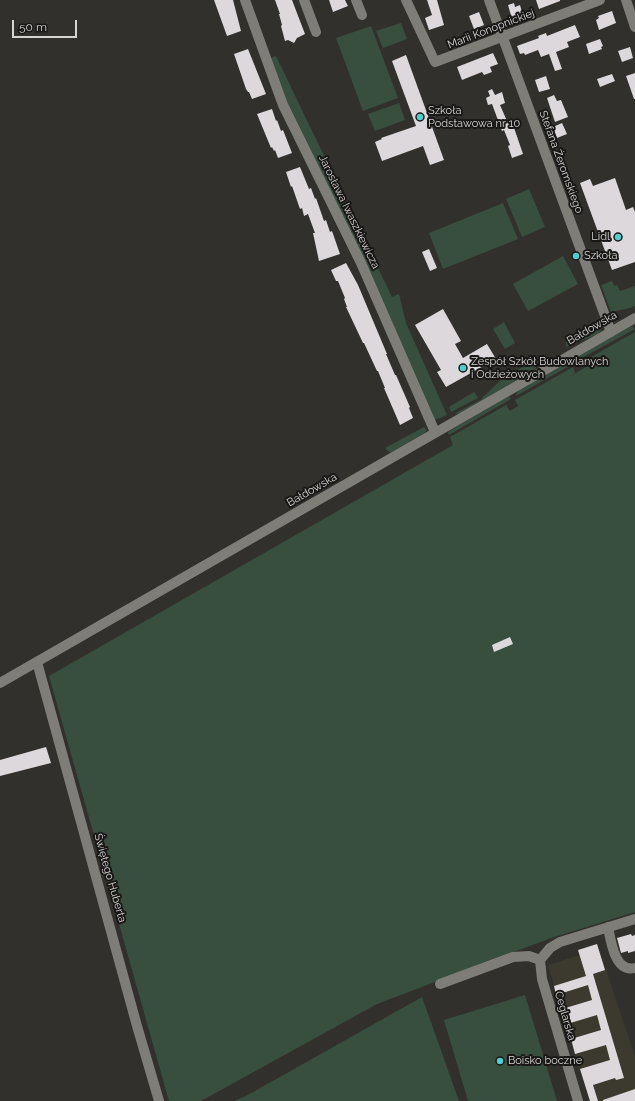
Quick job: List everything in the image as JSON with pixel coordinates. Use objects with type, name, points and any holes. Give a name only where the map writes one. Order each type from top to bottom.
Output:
[{"type":"street","name":"Jarosława Iwaszkiewicza","points":[[245,0],[281,100],[361,263],[435,432]]},
{"type":"street","points":[[304,0],[316,32]]},
{"type":"street","points":[[356,0],[362,15]]},
{"type":"street","name":"Marii Konopnickiej","points":[[406,0],[435,62],[600,0]]},
{"type":"street","name":"Stefana Żeromskiego","points":[[489,0],[611,332]]},
{"type":"street","points":[[626,0],[635,27]]},
{"type":"street","name":"Bałdowska","points":[[0,683],[635,318]]},
{"type":"street","name":"Świętego Huberta","points":[[37,662],[159,1101]]},
{"type":"street","points":[[440,984],[513,957],[529,956],[540,960],[550,948],[560,942],[635,919]]},
{"type":"street","points":[[608,927],[618,963],[624,968],[635,968]]},
{"type":"street","name":"Ceglarska","points":[[540,960],[542,979],[578,1101]]},
{"type":"shaded area","points":[[599,949],[635,1056],[635,1101],[589,1101],[548,965]]},
{"type":"green space","points":[[401,23],[407,39],[383,48],[376,31]]},
{"type":"green space","points":[[371,26],[398,98],[363,111],[336,38]]},
{"type":"green space","points":[[276,56],[392,297],[399,294],[406,323],[447,415],[435,420],[289,110],[270,58]]},
{"type":"green space","points":[[399,103],[405,120],[375,131],[368,114]]},
{"type":"green space","points":[[529,189],[545,227],[522,237],[506,199]]},
{"type":"green space","points":[[503,203],[518,239],[443,269],[429,233]]},
{"type":"green space","points":[[563,256],[578,284],[528,311],[513,284]]},
{"type":"green space","points":[[612,281],[614,286],[617,285],[620,291],[635,286],[635,306],[611,312],[601,285]]},
{"type":"green space","points":[[504,322],[515,343],[505,349],[493,329]]},
{"type":"green space","points":[[602,323],[603,327],[598,334],[566,347],[566,342]]},
{"type":"green space","points":[[632,326],[635,329],[580,359],[578,355]]},
{"type":"green space","points":[[635,332],[635,912],[551,938],[377,1004],[201,1101],[169,1101],[49,676],[453,445],[450,437],[506,405],[510,411],[518,406],[515,400],[573,367],[575,373],[569,377],[586,367],[584,361]]},
{"type":"green space","points":[[539,357],[544,360],[531,372],[460,413],[454,414],[482,399],[501,380]]},
{"type":"green space","points":[[577,357],[578,361],[516,396],[519,390]]},
{"type":"green space","points":[[474,392],[478,398],[451,412],[449,407]]},
{"type":"green space","points":[[509,396],[511,399],[449,435],[449,431]]},
{"type":"green space","points":[[424,427],[427,430],[423,434],[392,452],[389,452],[385,448]]},
{"type":"green space","name":"Boisko boczne","points":[[525,995],[557,1101],[468,1101],[444,1020]]},
{"type":"green space","points":[[422,997],[459,1101],[234,1101],[246,1096]]},
{"type":"building","points":[[214,0],[233,0],[241,31],[227,36]]},
{"type":"building","points":[[275,0],[292,0],[305,34],[297,38],[294,43],[288,40],[285,41],[281,26],[280,14]]},
{"type":"building","points":[[329,0],[345,0],[348,6],[333,12]]},
{"type":"building","points":[[427,0],[437,0],[444,25],[429,30],[425,18],[432,15]]},
{"type":"building","points":[[536,0],[560,0],[560,1],[539,9]]},
{"type":"building","points":[[514,3],[515,7],[520,5],[523,16],[512,19],[508,5]]},
{"type":"building","points":[[612,11],[616,23],[599,30],[596,20],[599,18],[598,16]]},
{"type":"building","points":[[479,12],[484,25],[474,29],[469,16]]},
{"type":"building","points":[[575,25],[580,37],[567,42],[569,47],[556,52],[562,69],[555,71],[549,54],[541,57],[538,50],[525,55],[524,53],[520,54],[517,46],[539,38],[538,36],[546,33],[547,36]]},
{"type":"building","points":[[600,39],[603,46],[601,47],[602,49],[589,54],[586,44]]},
{"type":"building","points":[[630,47],[633,58],[622,62],[618,51]]},
{"type":"building","points":[[248,49],[266,94],[252,99],[246,89],[234,54]]},
{"type":"building","points":[[493,53],[498,64],[490,67],[492,72],[484,75],[482,72],[462,80],[457,67]]},
{"type":"building","name":"Szkoła Podstawowa nr 10","points":[[406,55],[444,160],[430,165],[423,146],[382,161],[375,142],[382,139],[381,138],[416,126],[392,61]]},
{"type":"building","points":[[635,73],[635,99],[634,99],[626,76]]},
{"type":"building","points":[[612,74],[615,81],[600,87],[597,79]]},
{"type":"building","points":[[546,76],[550,89],[539,92],[535,80]]},
{"type":"building","points":[[492,89],[495,95],[502,92],[505,103],[500,105],[507,121],[511,119],[523,154],[512,158],[508,146],[510,145],[504,130],[502,131],[492,104],[488,105],[486,98],[490,96],[488,91]]},
{"type":"building","points":[[554,95],[557,101],[561,100],[568,117],[555,122],[547,98]]},
{"type":"building","points":[[272,109],[281,131],[283,130],[292,153],[278,158],[275,150],[274,151],[272,147],[271,148],[257,114]]},
{"type":"building","points":[[562,123],[567,134],[557,138],[553,127]]},
{"type":"building","points":[[300,167],[309,189],[311,188],[315,199],[316,198],[324,221],[326,220],[330,232],[332,231],[340,254],[319,261],[313,233],[315,233],[308,214],[304,216],[302,208],[300,209],[286,172]]},
{"type":"building","name":"Lidl","points":[[615,178],[626,210],[633,207],[635,212],[635,262],[612,270],[580,183],[590,179],[593,186]]},
{"type":"building","points":[[429,249],[437,268],[430,271],[422,252]]},
{"type":"building","points":[[346,263],[358,285],[386,354],[410,407],[409,408],[413,418],[400,425],[378,371],[346,307],[345,298],[338,281],[336,281],[331,270]]},
{"type":"building","points":[[443,309],[461,341],[455,344],[463,358],[487,344],[496,359],[446,387],[437,372],[441,370],[415,325]]},
{"type":"building","points":[[510,637],[513,644],[494,652],[492,645]]},
{"type":"building","points":[[46,747],[51,763],[0,776],[0,760]]},
{"type":"building","points":[[631,934],[632,936],[635,935],[635,951],[621,953],[617,938]]},
{"type":"building","points":[[597,944],[605,970],[593,974],[624,1078],[616,1080],[615,1078],[593,1085],[598,1101],[590,1101],[580,1069],[610,1060],[606,1045],[575,1054],[571,1039],[601,1030],[597,1015],[567,1024],[562,1009],[592,1000],[588,985],[556,995],[554,986],[586,976],[578,950]]},
{"type":"building","points":[[635,1089],[635,1101],[603,1101],[603,1100]]},
{"type":"place","name":"Szkoła Podstawowa nr 10","points":[[420,117]]},
{"type":"place","name":"Lidl","points":[[618,237]]},
{"type":"place","name":"Szkoła","points":[[576,256]]},
{"type":"place","name":"Zespół Szkół Budowlanych i Odzieżowych","points":[[463,368]]},
{"type":"place","name":"Boisko boczne","points":[[500,1061]]}]
